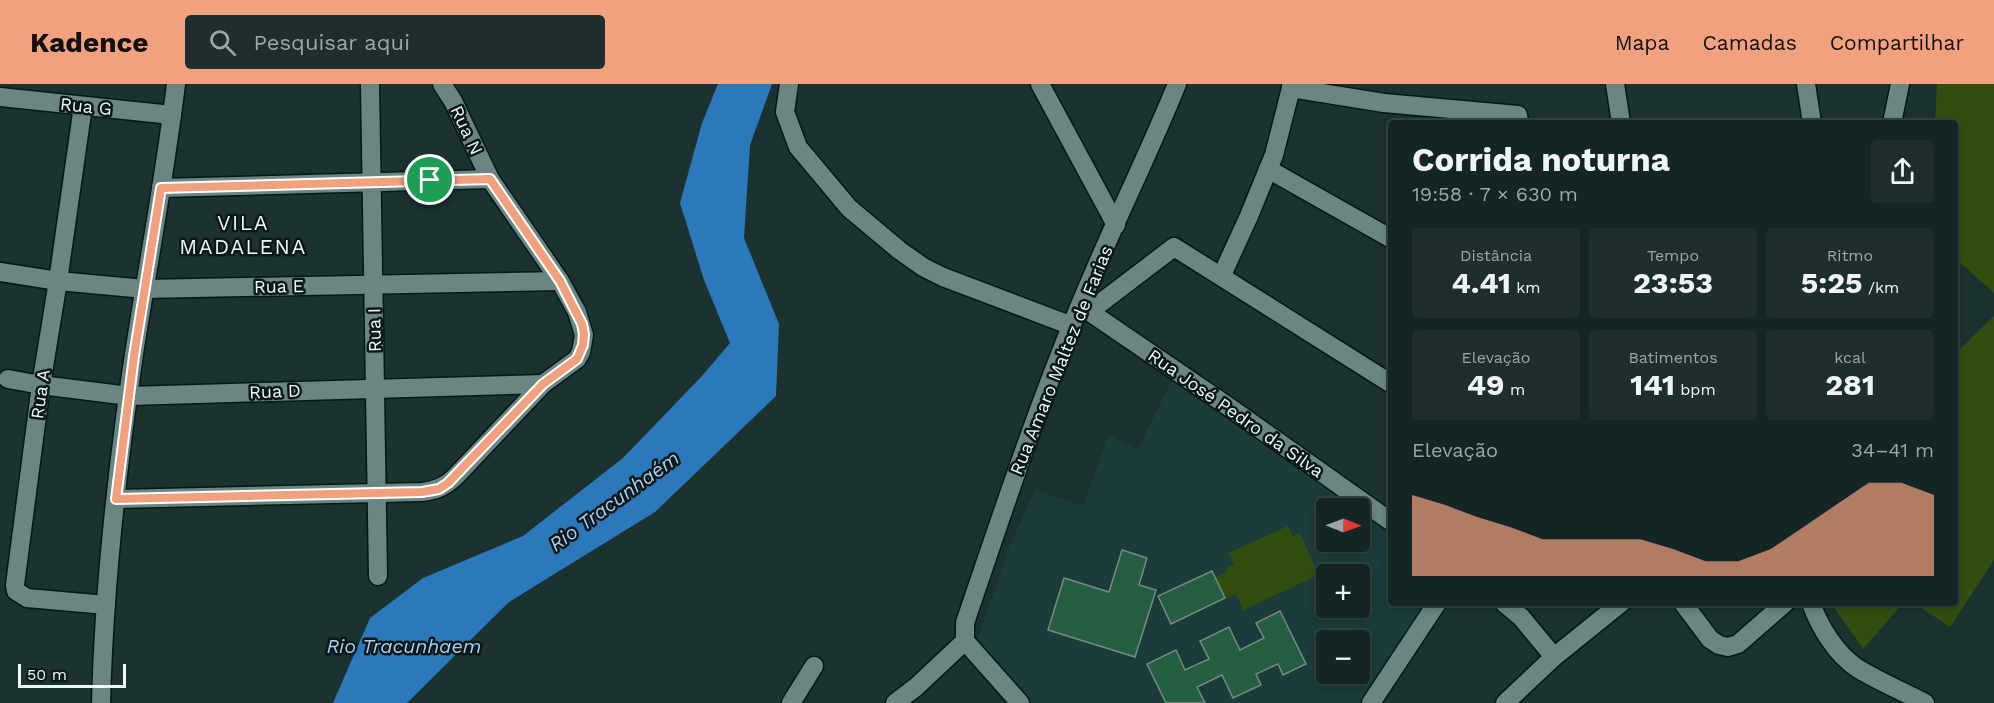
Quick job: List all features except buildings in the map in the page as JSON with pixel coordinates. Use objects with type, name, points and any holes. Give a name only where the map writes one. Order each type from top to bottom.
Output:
[{"type":"street","points":[[100,703],[116,499],[129,396],[176,84]]},
{"type":"street","name":"Rua I","points":[[370,84],[378,576]]},
{"type":"street","name":"Rua N","points":[[116,499],[430,491],[448,483],[543,384],[577,359],[583,345],[582,324],[560,281],[490,179],[453,101],[442,84]]},
{"type":"street","points":[[789,84],[785,112],[798,147],[857,215],[923,267],[943,277],[1072,326]]},
{"type":"street","points":[[1040,84],[1116,225]]},
{"type":"street","name":"Rua Amaro Maltez de Farias","points":[[965,641],[965,623],[1023,452],[1072,326],[1085,308],[1116,225],[1154,142],[1177,84]]},
{"type":"street","points":[[1616,84],[1621,120]]},
{"type":"street","points":[[1806,84],[1812,120]]},
{"type":"street","points":[[1893,120],[1900,84]]},
{"type":"street","points":[[1222,275],[1274,155],[1292,86],[1384,103],[1519,119]]},
{"type":"street","name":"Rua G","points":[[0,97],[172,115]]},
{"type":"street","name":"Rua A","points":[[83,106],[41,385],[15,585],[16,591],[27,598],[106,605]]},
{"type":"street","points":[[1268,169],[1388,237]]},
{"type":"street","points":[[161,188],[490,179]]},
{"type":"street","points":[[1085,308],[1174,247],[1222,275],[1388,382]]},
{"type":"street","name":"Rua E","points":[[0,272],[58,281],[145,289],[560,281]]},
{"type":"street","name":"Rua José Pedro da Silva","points":[[1085,308],[1388,520]]},
{"type":"street","name":"Rua D","points":[[8,379],[129,396],[543,384]]},
{"type":"street","points":[[1371,703],[1435,606]]},
{"type":"street","points":[[1508,606],[1521,617],[1554,657]]},
{"type":"street","points":[[1505,703],[1554,657],[1617,606]]},
{"type":"street","points":[[1685,606],[1710,639],[1719,645],[1728,647],[1738,644],[1782,606]]},
{"type":"street","points":[[1812,606],[1816,618],[1835,647],[1855,667],[1925,703]]},
{"type":"street","points":[[895,703],[916,687],[965,641],[1020,703]]},
{"type":"street","points":[[792,703],[814,666]]},
{"type":"shaded area","points":[[1172,380],[1341,498],[1316,498],[1316,552],[1370,552],[1370,519],[1388,532],[1388,606],[1424,606],[1360,703],[1033,703],[977,639],[1014,536],[1035,490],[1083,506],[1109,435],[1138,449]]},
{"type":"green space","points":[[1937,84],[1994,84],[1994,293],[1958,261],[1958,120],[1935,120]]},
{"type":"green space","points":[[1994,316],[1994,560],[1950,627],[1918,606],[1958,606],[1958,351]]},
{"type":"green space","points":[[1288,526],[1293,536],[1300,533],[1316,568],[1316,576],[1243,610],[1236,594],[1171,624],[1158,596],[1212,571],[1216,577],[1227,572],[1226,568],[1234,564],[1228,553]]},
{"type":"green space","points":[[1833,606],[1900,606],[1863,649]]},
{"type":"water","name":"Rio Tracunhaem","points":[[718,84],[772,84],[750,145],[744,238],[779,324],[776,396],[655,512],[509,602],[407,703],[333,703],[370,618],[423,578],[523,536],[623,458],[702,376],[730,343],[704,280],[680,203],[702,123]]},
{"type":"district","name":"VILA MADALENA","points":[[243,234]]},
{"type":"route","points":[[490,179],[560,281],[577,312],[584,334],[583,345],[577,359],[543,384],[456,476],[439,489],[422,492],[116,499],[134,356],[161,188],[430,180],[490,179]]},
{"type":"water label","name":"Rio Tracunhaém","points":[[614,501]]}]
